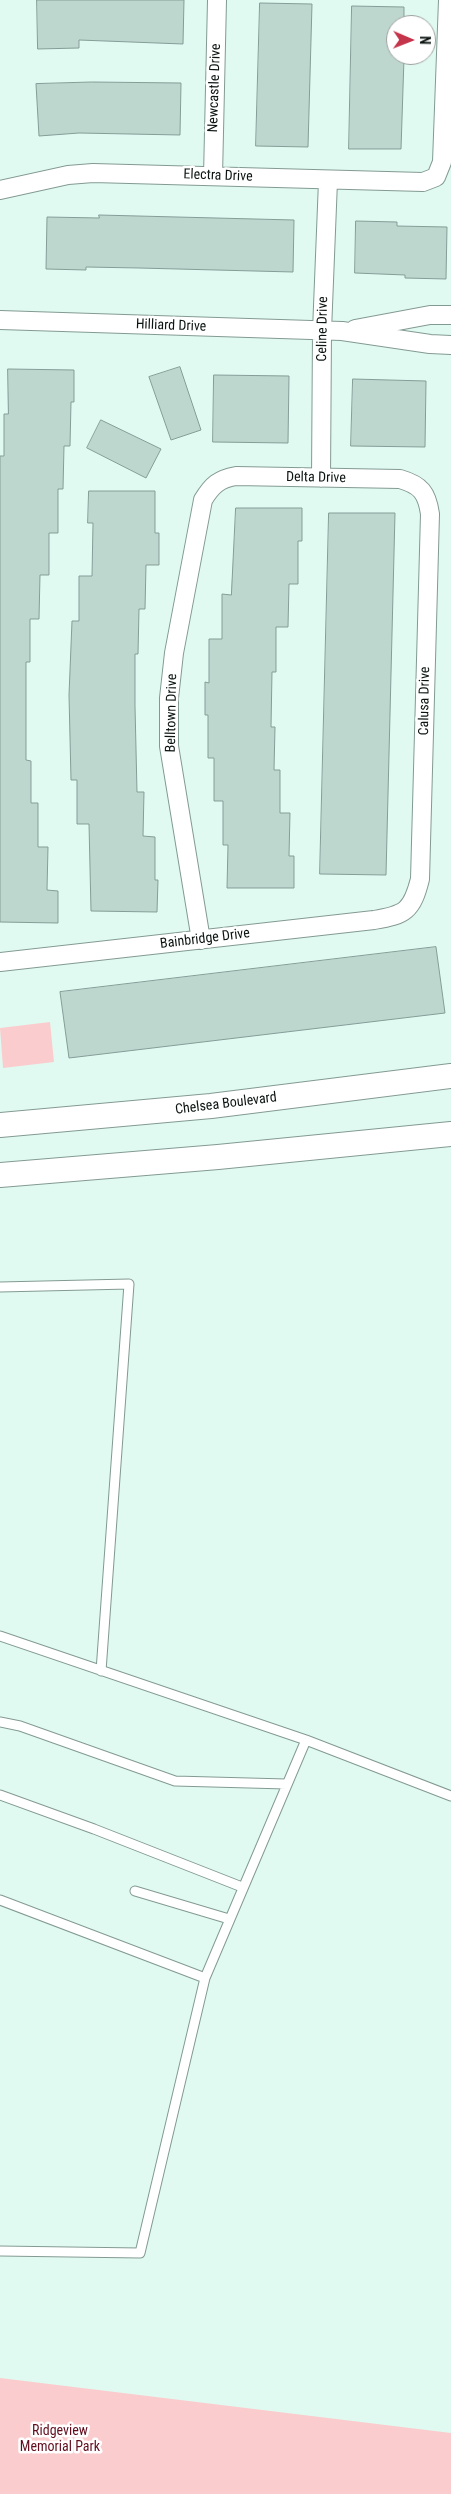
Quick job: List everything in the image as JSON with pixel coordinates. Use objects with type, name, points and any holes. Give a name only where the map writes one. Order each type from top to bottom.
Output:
[{"type":"main road","name":"Chelsea Boulevard","points":[[0,1126],[203,1107],[451,1076]]},
{"type":"main road","points":[[0,1175],[218,1157],[451,1134]]},
{"type":"street","name":"Newcastle Drive","points":[[213,176],[217,0]]},
{"type":"street","name":"Electra Drive","points":[[0,190],[68,175],[92,173],[408,183],[423,182],[436,177],[442,162],[448,0]]},
{"type":"street","name":"Celine Drive","points":[[321,478],[322,331],[328,181]]},
{"type":"street","name":"Hilliard Drive","points":[[342,331],[430,315],[451,315]]},
{"type":"street","name":"Hilliard Drive","points":[[0,320],[342,331],[430,344],[451,345]]},
{"type":"street","name":"Delta Drive","points":[[210,488],[220,479],[236,476],[400,479],[414,483],[424,490]]},
{"type":"street","name":"Belltown Drive","points":[[201,940],[169,746],[169,708],[174,654],[202,508],[210,488]]},
{"type":"street","name":"Calusa Drive","points":[[408,910],[416,897],[420,879],[430,514],[424,490]]},
{"type":"street","name":"Bainbridge Drive","points":[[0,962],[393,917],[408,910]]},
{"type":"lane","points":[[0,1287],[129,1284],[101,1671]]},
{"type":"lane","points":[[0,1636],[306,1740],[451,1796]]},
{"type":"lane","points":[[0,1722],[20,1726],[175,1782],[286,1784]]},
{"type":"lane","points":[[0,2251],[140,2253],[205,1978],[306,1740]]},
{"type":"lane","points":[[0,1795],[94,1828],[242,1887]]},
{"type":"lane","points":[[135,1891],[229,1919]]},
{"type":"lane","points":[[0,1900],[205,1978]]},
{"type":"green space","points":[[50,1022],[54,1062],[3,1068],[0,1028]]},
{"type":"green space","name":"Ridgeview Memorial Park","points":[[0,2378],[451,2433],[451,2494],[0,2494]]},
{"type":"building","points":[[37,0],[184,0],[183,44],[79,40],[79,48],[38,49]]},
{"type":"building","points":[[260,3],[312,4],[308,147],[256,146]]},
{"type":"building","points":[[352,6],[404,7],[404,15],[386,15],[386,65],[404,65],[401,149],[349,149]]},
{"type":"building","points":[[92,82],[181,83],[180,135],[79,133],[39,136],[36,84]]},
{"type":"building","points":[[99,215],[294,220],[293,272],[86,267],[86,270],[46,269],[47,217],[99,218]]},
{"type":"building","points":[[356,221],[397,222],[397,226],[447,227],[446,279],[405,278],[405,275],[355,273]]},
{"type":"building","points":[[180,367],[201,430],[171,440],[149,377]]},
{"type":"building","points":[[8,369],[74,370],[74,402],[71,402],[70,446],[64,446],[63,489],[58,489],[58,533],[49,533],[49,575],[40,575],[39,619],[30,619],[30,662],[26,662],[26,760],[31,761],[31,803],[38,803],[38,847],[48,847],[47,890],[58,891],[58,923],[0,922],[0,456],[4,456],[4,414],[8,414]]},
{"type":"building","points":[[214,375],[289,376],[288,443],[213,442]]},
{"type":"building","points":[[353,379],[426,381],[425,447],[351,446]]},
{"type":"building","points":[[101,420],[161,449],[146,478],[87,448]]},
{"type":"building","points":[[89,491],[155,491],[155,533],[159,533],[159,565],[146,565],[145,609],[139,609],[138,654],[135,654],[135,706],[137,792],[144,792],[143,836],[155,837],[155,880],[158,880],[157,912],[91,911],[89,824],[77,824],[77,780],[71,780],[69,695],[72,621],[79,621],[79,576],[92,576],[93,523],[88,523]]},
{"type":"building","points":[[236,508],[302,508],[302,541],[298,541],[298,584],[289,584],[288,627],[276,627],[276,672],[272,672],[271,727],[275,727],[274,770],[280,770],[280,813],[290,813],[289,856],[294,856],[294,888],[227,888],[228,845],[223,845],[223,801],[214,801],[214,758],[208,758],[208,715],[205,715],[205,682],[209,683],[209,639],[222,639],[222,594],[231,595]]},
{"type":"building","points":[[329,513],[395,513],[386,875],[320,874]]},
{"type":"building","points":[[436,947],[445,1013],[69,1058],[60,992]]}]
